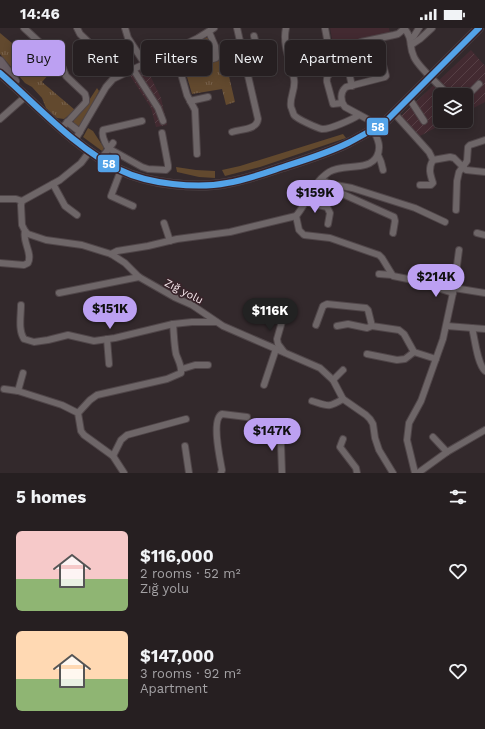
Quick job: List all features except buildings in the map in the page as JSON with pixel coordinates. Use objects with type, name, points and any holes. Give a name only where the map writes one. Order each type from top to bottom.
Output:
[{"type":"main road","points":[[0,73],[75,140],[101,159],[120,170],[158,182],[207,185],[226,184],[298,162],[347,144],[383,124],[479,28]]},
{"type":"main road","points":[[0,61],[26,96]]},
{"type":"street","points":[[24,28],[60,61],[66,76],[85,94],[86,102],[61,128]]},
{"type":"street","points":[[77,28],[80,34],[86,40]]},
{"type":"street","points":[[125,28],[128,38],[141,58]]},
{"type":"street","points":[[237,28],[240,40]]},
{"type":"street","points":[[286,28],[284,41],[294,81],[294,89],[290,102],[294,115],[299,119],[322,129],[352,119],[359,115]]},
{"type":"street","points":[[325,28],[327,40]]},
{"type":"street","points":[[370,40],[398,34],[404,28],[411,42],[416,60],[442,88]]},
{"type":"street","points":[[411,42],[419,28]]},
{"type":"street","points":[[411,42],[420,39],[432,28]]},
{"type":"street","points":[[192,40],[211,30],[216,58],[212,59]]},
{"type":"street","points":[[254,36],[255,40]]},
{"type":"street","points":[[141,66],[133,69],[158,108],[163,121]]},
{"type":"street","points":[[75,140],[106,87],[118,76]]},
{"type":"street","points":[[181,76],[187,95],[195,110],[197,154]]},
{"type":"street","points":[[232,132],[254,126],[257,123],[258,119],[248,76]]},
{"type":"street","points":[[328,76],[326,78],[333,104],[342,103]]},
{"type":"street","points":[[351,76],[352,86]]},
{"type":"street","points":[[383,170],[378,155],[378,139],[374,128],[369,120],[345,107],[342,103],[341,95],[343,90],[352,86],[386,76]]},
{"type":"street","points":[[473,90],[479,84]]},
{"type":"street","points":[[0,119],[26,96]]},
{"type":"street","points":[[190,101],[208,97]]},
{"type":"street","points":[[408,98],[424,121]]},
{"type":"street","points":[[394,113],[429,152],[433,160]]},
{"type":"street","points":[[142,121],[103,130],[103,138],[108,148],[142,167],[148,169],[166,170],[168,165],[162,133]]},
{"type":"street","points":[[67,122],[80,132]]},
{"type":"street","points":[[456,210],[457,181],[459,172],[467,161],[468,147],[485,140]]},
{"type":"street","points":[[101,159],[113,143]]},
{"type":"street","points":[[0,264],[28,263],[30,256],[24,236],[25,231],[22,225],[22,201],[54,184],[81,164],[90,151]]},
{"type":"street","points":[[111,254],[117,251],[170,241],[230,232],[296,216],[310,192],[321,179],[334,169],[371,163],[378,155]]},
{"type":"street","points":[[420,185],[431,185],[433,183],[429,170],[433,160],[450,157],[454,158],[462,167],[471,171],[485,172]]},
{"type":"street","points":[[120,170],[111,196],[133,206]]},
{"type":"street","points":[[321,179],[330,184],[352,188],[415,208],[445,222]]},
{"type":"street","points":[[54,184],[65,206],[77,215]]},
{"type":"street","points":[[330,184],[336,191],[394,217],[393,233]]},
{"type":"street","points":[[0,199],[16,199],[22,201]]},
{"type":"street","points":[[305,202],[327,207],[330,213],[328,224]]},
{"type":"street","points":[[296,216],[299,230],[304,235],[330,238],[379,255],[392,275]]},
{"type":"street","points":[[164,223],[170,241]]},
{"type":"street","name":"Zığ yolu","points":[[25,231],[31,236],[82,246],[111,254],[125,263],[139,277],[174,297],[192,305],[207,314],[216,322],[320,368],[333,380],[343,399],[370,419],[373,424],[379,450],[394,473]]},
{"type":"street","points":[[477,233],[485,235]]},
{"type":"street","points":[[459,250],[447,326],[421,401],[409,423],[407,440],[416,473],[447,452],[485,430]]},
{"type":"street","points":[[379,274],[392,275],[453,291],[485,293]]},
{"type":"street","points":[[59,293],[139,277]]},
{"type":"street","points":[[316,325],[323,306],[326,304],[366,308],[368,310],[372,326]]},
{"type":"street","points":[[21,305],[20,329],[24,339],[34,342],[68,335],[94,341],[173,324],[216,322]]},
{"type":"street","points":[[284,352],[278,344],[278,339],[285,311]]},
{"type":"street","points":[[173,324],[176,354],[182,369]]},
{"type":"street","points":[[337,326],[348,324],[367,328],[372,326],[399,330],[404,334],[414,352],[436,359]]},
{"type":"street","points":[[447,326],[485,328]]},
{"type":"street","points":[[472,328],[482,369],[485,371]]},
{"type":"street","points":[[107,339],[109,364]]},
{"type":"street","points":[[264,385],[276,349]]},
{"type":"street","points":[[367,354],[397,360],[406,359],[414,352]]},
{"type":"street","points":[[78,413],[97,395],[167,379],[181,373],[182,369],[196,365],[208,365]]},
{"type":"street","points":[[333,380],[342,370]]},
{"type":"street","points":[[18,391],[23,373]]},
{"type":"street","points":[[4,389],[18,391],[62,405],[78,413]]},
{"type":"street","points":[[312,401],[328,406],[333,405],[343,399]]},
{"type":"street","points":[[78,413],[84,435],[113,456],[124,473]]},
{"type":"street","points":[[221,473],[222,470],[216,428],[219,415],[222,414],[247,417]]},
{"type":"street","points":[[113,456],[121,440],[127,435],[186,419]]},
{"type":"street","points":[[278,429],[281,444],[282,473]]},
{"type":"street","points":[[433,437],[447,452]]},
{"type":"street","points":[[343,439],[340,447],[356,468],[357,473]]},
{"type":"street","points":[[185,446],[189,473]]},
{"type":"shaded area","points":[[330,28],[389,28],[391,38],[382,40],[332,40]]},
{"type":"shaded area","points":[[471,50],[485,66],[485,102],[473,108],[473,88],[433,88],[433,128],[435,128],[420,136],[401,116]]},
{"type":"shaded area","points":[[141,69],[141,76],[150,76],[161,98],[167,125],[156,127],[151,108],[130,76],[133,76],[133,72]]},
{"type":"green space","points":[[0,33],[12,43],[12,68],[0,54]]},
{"type":"green space","points":[[208,37],[209,40],[202,40]]},
{"type":"green space","points":[[220,60],[220,76],[229,76],[235,102],[226,105],[222,89],[192,94],[187,76],[212,76],[212,63]]},
{"type":"green space","points":[[19,76],[47,76],[42,82],[75,110],[64,119],[57,118],[46,108],[42,98],[32,87],[25,83]]},
{"type":"green space","points":[[97,88],[99,91],[84,119],[79,126],[76,126],[73,123],[74,119],[84,108]]},
{"type":"green space","points":[[88,128],[93,131],[104,148],[102,151],[83,137]]},
{"type":"green space","points":[[343,134],[346,138],[260,167],[225,176],[222,170],[240,166]]},
{"type":"green space","points":[[176,167],[215,171],[215,178],[199,177],[177,172]]},
{"type":"transit line","name":"58","points":[[0,73],[72,138],[103,161],[120,170],[131,175],[158,182],[187,185],[215,185],[248,178],[316,156],[348,143],[383,124],[479,28]]}]
